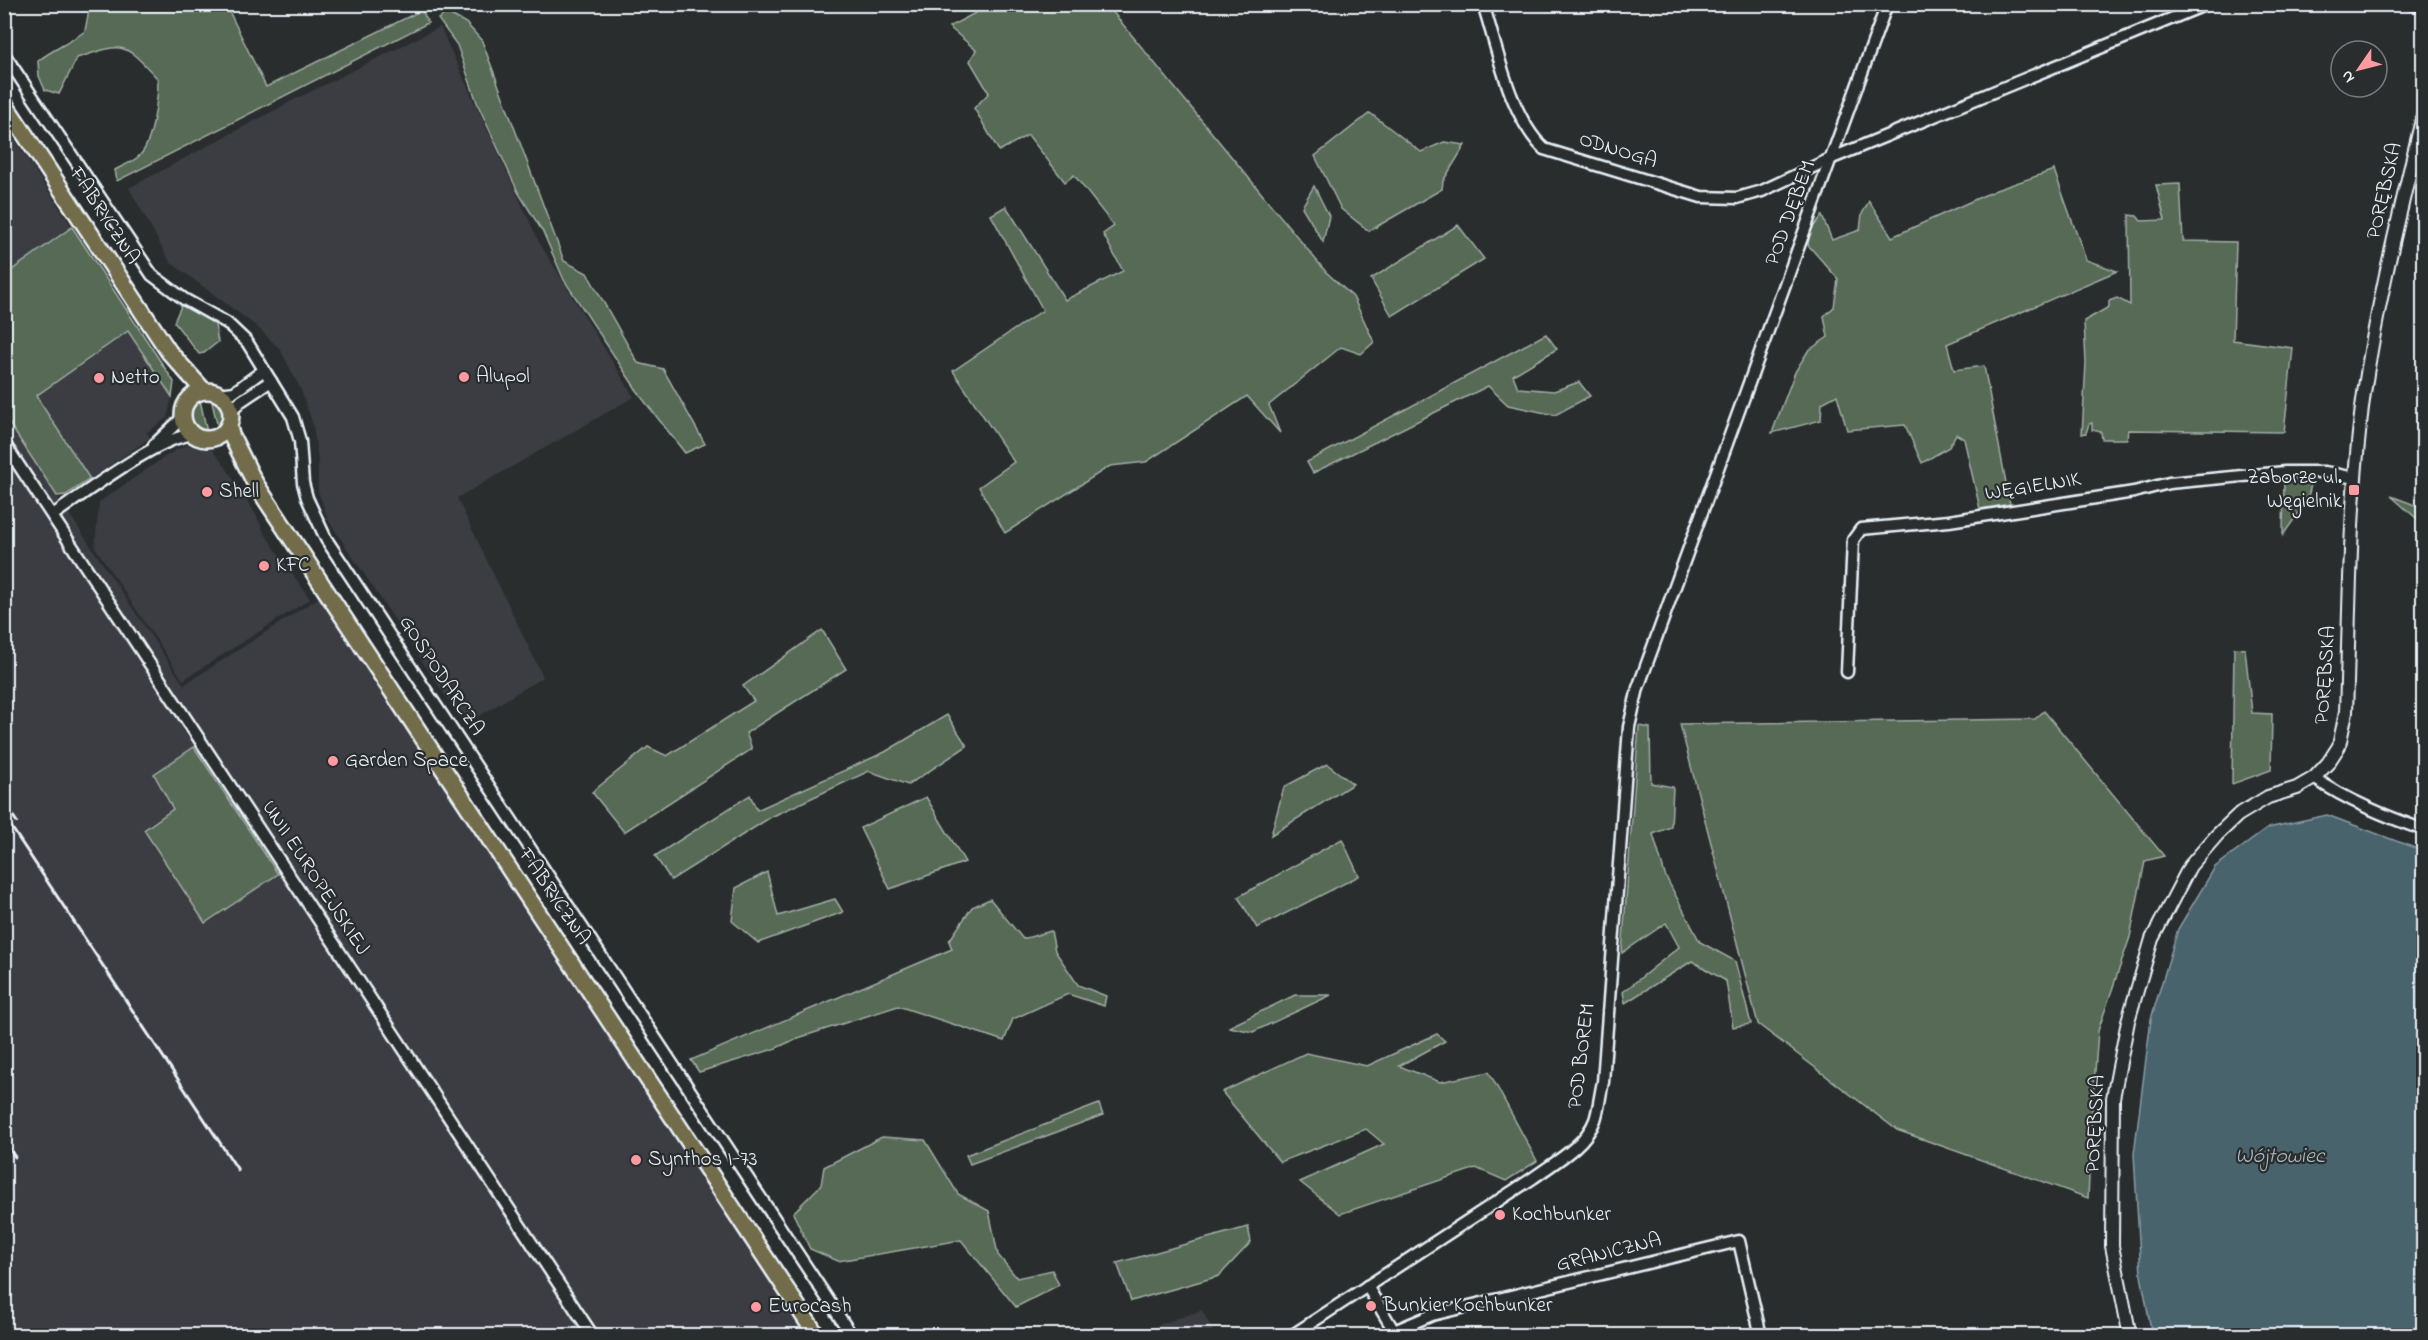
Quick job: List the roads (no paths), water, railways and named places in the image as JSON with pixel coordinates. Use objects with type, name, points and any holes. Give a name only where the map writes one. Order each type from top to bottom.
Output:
[{"type":"main road","name":"FABRYCZNA","points":[[4,103],[169,352],[189,399]]},
{"type":"main road","name":"FABRYCZNA","points":[[169,352],[211,392]]},
{"type":"main road","points":[[211,392],[227,401],[230,419],[222,435],[213,439],[202,439],[193,435],[186,426],[183,414],[189,399],[211,392]]},
{"type":"main road","name":"FABRYCZNA","points":[[230,419],[235,445],[255,483],[817,1335]]},
{"type":"main road","name":"FABRYCZNA","points":[[213,439],[228,450],[255,483]]},
{"type":"street","name":"ODNOGA","points":[[1483,4],[1519,112],[1533,137],[1544,149],[1701,197],[1718,199],[1737,198],[1762,191],[1830,159]]},
{"type":"street","points":[[1830,159],[1887,4]]},
{"type":"street","name":"POD DĘBEM","points":[[1648,662],[1830,159],[2207,4]]},
{"type":"street","points":[[2410,4],[2424,6]]},
{"type":"street","name":"GOSPODARCZA","points":[[4,54],[152,275],[184,299],[227,323],[247,342],[293,417],[300,441],[305,490],[313,514],[326,539],[852,1335]]},
{"type":"street","name":"PORĘBSKA","points":[[2130,1335],[2112,1246],[2113,1098],[2127,1021],[2152,939],[2190,866],[2238,815],[2268,797],[2297,788],[2314,778],[2339,746],[2346,712],[2355,478],[2364,394],[2377,317],[2424,111]]},
{"type":"street","points":[[211,392],[234,392],[264,370]]},
{"type":"street","points":[[230,419],[240,400],[271,381]]},
{"type":"street","points":[[146,453],[174,427],[183,414]]},
{"type":"street","points":[[53,516],[146,453],[180,436],[193,435]]},
{"type":"street","name":"UNII EUROPEJSKIEJ","points":[[4,442],[593,1335]]},
{"type":"street","name":"WĘGIELNIK","points":[[1847,672],[1853,540],[1861,529],[1949,520],[2134,492],[2169,483],[2285,472],[2325,472],[2355,478]]},
{"type":"street","name":"POD BOREM","points":[[1291,1335],[1533,1178],[1569,1151],[1587,1134],[1595,1119],[1603,1082],[1629,727],[1638,688],[1648,662]]},
{"type":"street","points":[[2314,778],[2337,794],[2424,830]]},
{"type":"street","name":"GRANICZNA","points":[[1366,1286],[1395,1333],[1432,1315],[1739,1241],[1761,1335]]},
{"type":"water","name":"Wójtowiec","points":[[2327,815],[2423,851],[2423,1335],[2152,1335],[2141,1275],[2134,1154],[2151,1019],[2178,929],[2215,867],[2268,828]]},
{"type":"railway","points":[[4,803],[17,822]]},
{"type":"railway","points":[[4,816],[238,1170]]},
{"type":"railway","points":[[4,1141],[15,1157]]},
{"type":"place","name":"Alupol","points":[[464,377]]},
{"type":"place","name":"Netto","points":[[99,378]]},
{"type":"place","name":"Zaborze ul. Węgielnik","points":[[2354,490]]},
{"type":"place","name":"Shell","points":[[207,492]]},
{"type":"place","name":"KFC","points":[[264,566]]},
{"type":"place","name":"Garden Space","points":[[333,761]]},
{"type":"place","name":"Synthos I-73","points":[[636,1160]]},
{"type":"place","name":"Kochbunker","points":[[1500,1215]]},
{"type":"place","name":"Bunkier Kochbunker","points":[[1371,1306]]},
{"type":"place","name":"Eurocash","points":[[756,1307]]}]
